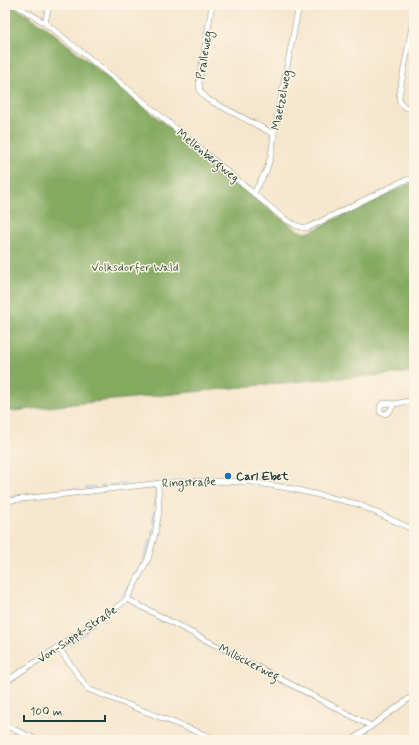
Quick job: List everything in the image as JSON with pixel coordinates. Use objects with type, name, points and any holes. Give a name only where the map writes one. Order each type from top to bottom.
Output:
[{"type":"street","name":"Mellenbergweg","points":[[16,5],[45,23],[133,93],[282,217],[297,226],[307,228],[404,181],[414,178]]},
{"type":"street","points":[[45,23],[49,5]]},
{"type":"street","name":"Pralleweg","points":[[212,5],[199,82],[200,92],[207,99],[274,134]]},
{"type":"street","name":"Maetzelweg","points":[[254,193],[266,171],[271,156],[298,5]]},
{"type":"street","points":[[414,15],[399,99],[404,107],[414,110]]},
{"type":"street","points":[[394,404],[414,400]]},
{"type":"street","name":"Ringstraße","points":[[5,501],[158,483],[209,481],[252,482],[293,489],[358,504],[414,530]]},
{"type":"street","name":"Von-Suppé-Straße","points":[[5,682],[106,616],[127,599],[148,559],[155,534],[159,511],[158,483]]},
{"type":"street","name":"Millöckerweg","points":[[127,599],[371,726]]},
{"type":"street","points":[[58,647],[88,689],[218,740]]},
{"type":"street","points":[[352,740],[360,738],[371,726],[414,695]]},
{"type":"street","points":[[5,725],[37,740]]},
{"type":"green space","name":"Volksdorfer Wald","points":[[5,5],[11,5],[46,27],[282,219],[303,233],[310,232],[371,201],[414,182],[414,372],[322,379],[5,412]]},
{"type":"waterway","points":[[109,486],[125,484]]},
{"type":"waterway","points":[[101,487],[105,486]]},
{"type":"waterway","points":[[86,488],[95,487]]},
{"type":"waterway","points":[[64,491],[77,489]]},
{"type":"waterway","points":[[53,492],[58,492]]},
{"type":"waterway","points":[[29,495],[40,494]]},
{"type":"waterway","points":[[12,497],[22,496]]},
{"type":"waterway","points":[[155,499],[155,506]]},
{"type":"waterway","points":[[153,524],[155,511]]},
{"type":"waterway","points":[[152,534],[153,529]]},
{"type":"waterway","points":[[143,561],[151,539]]},
{"type":"waterway","points":[[137,574],[141,566]]},
{"type":"waterway","points":[[121,597],[131,584]]},
{"type":"waterway","points":[[69,644],[87,631]]},
{"type":"waterway","points":[[18,677],[28,670]]},
{"type":"waterway","points":[[8,683],[15,679]]},
{"type":"place","name":"Carl Ebet","points":[[228,476]]}]
